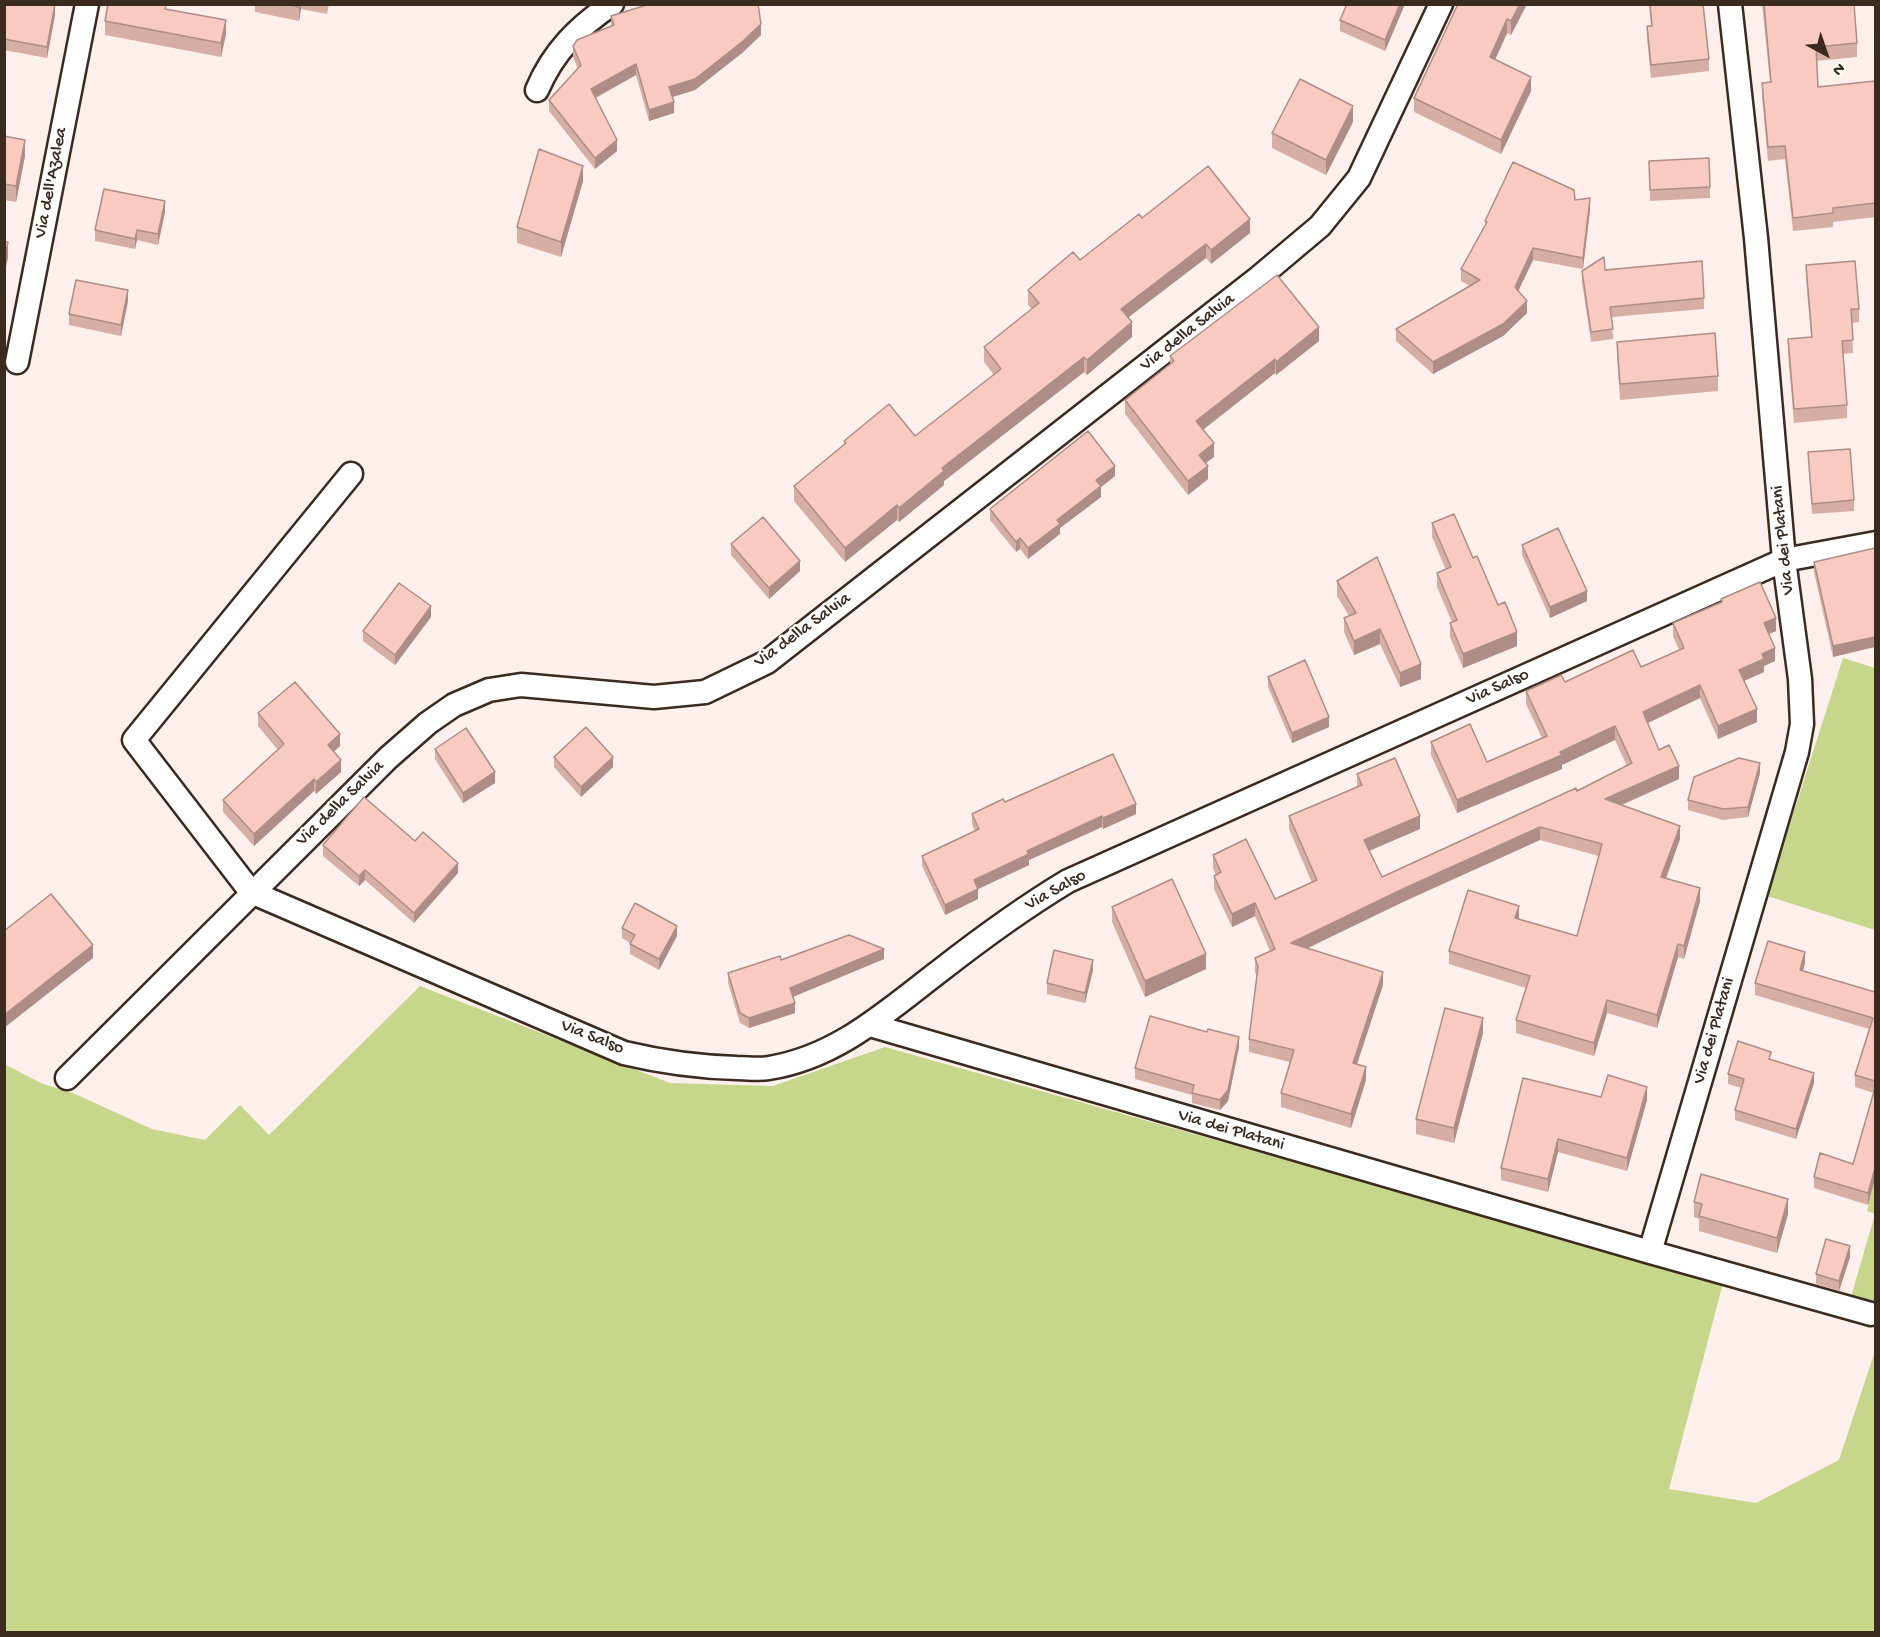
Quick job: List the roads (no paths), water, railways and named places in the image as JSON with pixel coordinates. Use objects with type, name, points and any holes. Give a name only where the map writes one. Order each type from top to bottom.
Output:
[{"type":"street","name":"Via dell'Azalea","points":[[17,362],[87,4]]},
{"type":"street","points":[[537,90],[542,77],[560,50],[586,21],[612,4]]},
{"type":"street","name":"Via della Salvia","points":[[67,1078],[251,892],[388,758],[428,723],[454,705],[489,690],[521,685],[654,697],[705,692],[767,662],[1257,279],[1320,226],[1359,178],[1441,4]]},
{"type":"street","name":"Via dei Platani","points":[[870,1025],[1650,1252],[1797,752],[1802,724],[1800,679],[1784,560],[1756,238],[1730,4]]},
{"type":"street","points":[[251,892],[134,740],[351,474]]},
{"type":"street","name":"Via Salso","points":[[251,892],[624,1053],[658,1061],[705,1067],[768,1068],[836,1047],[870,1025],[991,931],[1029,904],[1068,881],[1784,560],[1875,543]]},
{"type":"street","points":[[1650,1252],[1871,1314]]}]
